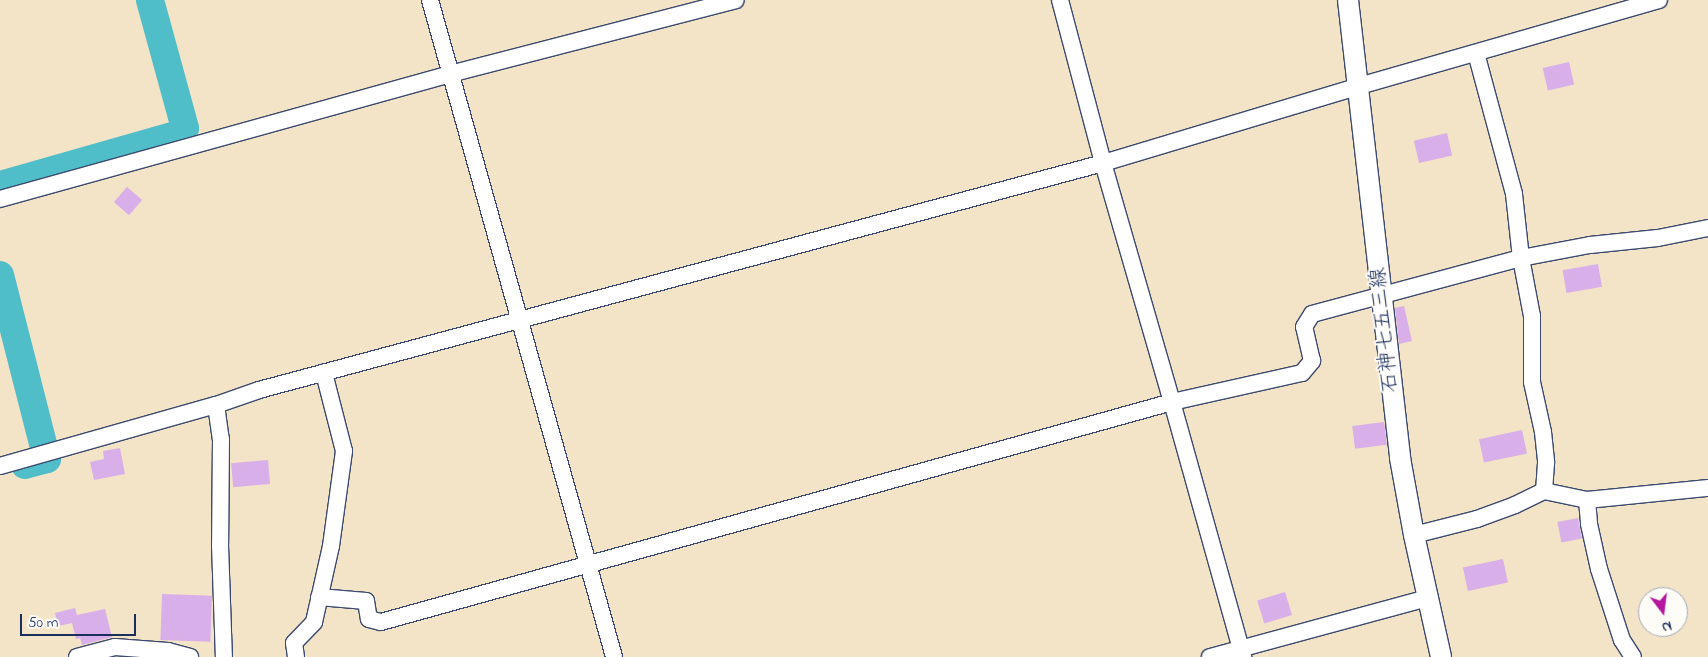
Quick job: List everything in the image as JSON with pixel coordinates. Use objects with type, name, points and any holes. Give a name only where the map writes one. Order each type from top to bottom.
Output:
[{"type":"main road","name":"石神七五三線","points":[[1348,0],[1400,458],[1414,535],[1441,657]]},
{"type":"street","points":[[430,0],[614,657]]},
{"type":"street","points":[[0,199],[450,74],[736,0]]},
{"type":"street","points":[[1060,0],[1103,163],[1172,402],[1241,653]]},
{"type":"street","points":[[0,466],[324,373],[1103,163],[1359,86],[1657,0]]},
{"type":"street","points":[[1476,53],[1514,194],[1521,258],[1532,316],[1532,382],[1543,432],[1546,463],[1544,491]]},
{"type":"street","points":[[319,597],[366,600],[369,619],[381,622],[1172,402],[1302,373],[1312,361],[1304,327],[1312,314],[1521,258],[1590,245],[1658,238],[1708,228]]},
{"type":"street","points":[[296,657],[294,644],[314,622],[331,546],[344,451],[324,373]]},
{"type":"street","points":[[216,405],[220,439],[220,544],[224,657]]},
{"type":"street","points":[[1414,535],[1515,506],[1544,491],[1587,500],[1708,488]]},
{"type":"street","points":[[1587,500],[1589,524],[1599,569],[1622,640],[1633,657]]},
{"type":"street","points":[[1210,657],[1241,653],[1427,598]]},
{"type":"street","points":[[77,657],[115,648],[168,651],[190,657]]},
{"type":"building","points":[[1569,62],[1574,84],[1548,90],[1543,68]]},
{"type":"building","points":[[1447,133],[1452,155],[1419,163],[1414,141]]},
{"type":"building","points":[[127,187],[142,200],[129,215],[114,202]]},
{"type":"building","points":[[1598,264],[1602,287],[1567,293],[1563,270]]},
{"type":"building","points":[[1404,306],[1412,341],[1399,344],[1395,308]]},
{"type":"building","points":[[1384,422],[1387,445],[1355,449],[1352,426]]},
{"type":"building","points":[[1522,430],[1527,453],[1484,463],[1479,439]]},
{"type":"building","points":[[120,448],[125,474],[94,480],[90,462],[104,459],[103,451]]},
{"type":"building","points":[[268,460],[270,484],[233,487],[231,463]]},
{"type":"building","points":[[1578,518],[1582,539],[1561,543],[1557,522]]},
{"type":"building","points":[[1503,559],[1508,582],[1468,591],[1463,568]]},
{"type":"building","points":[[1285,592],[1292,615],[1264,623],[1257,600]]},
{"type":"building","points":[[162,594],[212,596],[210,642],[160,640]]},
{"type":"building","points":[[75,608],[77,615],[105,609],[112,637],[82,645],[80,638],[76,639],[72,623],[58,626],[55,613]]},
{"type":"waterway","points":[[0,185],[183,133],[185,128],[150,0]]},
{"type":"waterway","points":[[0,275],[47,459],[25,465]]}]
